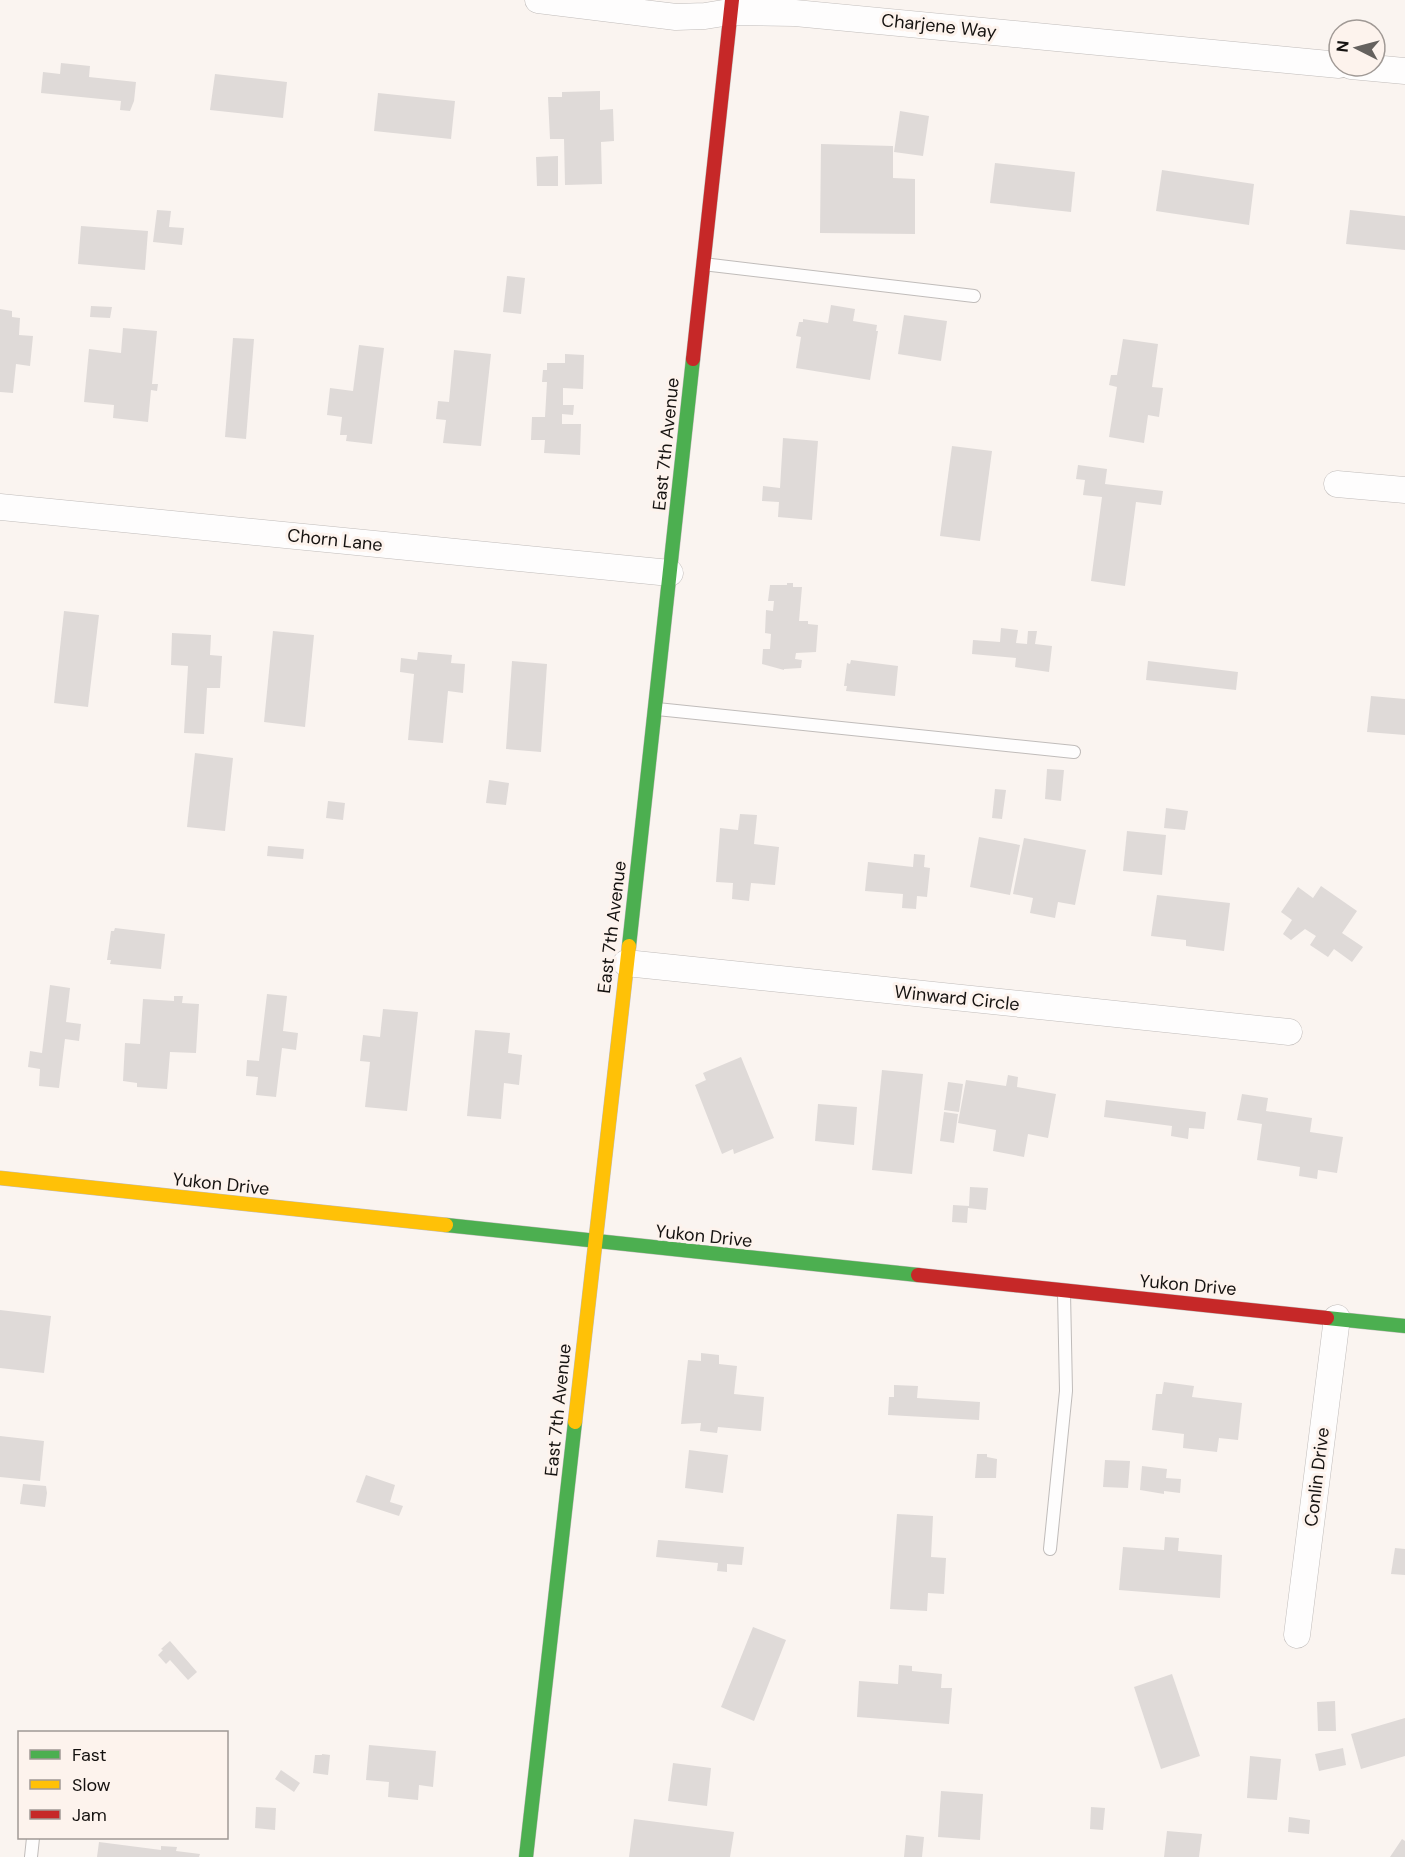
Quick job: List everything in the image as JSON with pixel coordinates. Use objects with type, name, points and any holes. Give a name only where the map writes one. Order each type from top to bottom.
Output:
[{"type":"main road","name":"East 7th Avenue","points":[[526,1857],[656,709],[731,6]]},
{"type":"main road","name":"Yukon Drive","points":[[0,1178],[1064,1292],[1405,1326]]},
{"type":"street","name":"Charjene Way","points":[[538,0],[676,17],[705,16],[731,6],[1327,64]]},
{"type":"street","points":[[1387,69],[1405,71]]},
{"type":"street","points":[[1337,484],[1405,490]]},
{"type":"street","name":"Chorn Lane","points":[[0,507],[670,573]]},
{"type":"street","name":"Winward Circle","points":[[626,963],[1289,1032]]},
{"type":"street","name":"Conlin Drive","points":[[1297,1635],[1337,1318]]},
{"type":"lane","points":[[702,264],[974,296]]},
{"type":"lane","points":[[656,709],[1074,752]]},
{"type":"lane","points":[[1050,1550],[1066,1390],[1064,1292]]},
{"type":"lane","points":[[31,1857],[33,1839]]},
{"type":"building","points":[[61,63],[90,66],[89,77],[136,82],[134,101],[130,111],[120,110],[121,101],[41,93],[43,72],[60,74]]},
{"type":"building","points":[[215,74],[287,82],[283,118],[210,110]]},
{"type":"building","points":[[600,91],[600,110],[613,109],[614,141],[601,142],[602,184],[565,185],[564,139],[550,139],[548,97],[562,97],[562,92]]},
{"type":"building","points":[[378,93],[455,101],[451,139],[374,131]]},
{"type":"building","points":[[900,111],[929,116],[923,156],[894,152]]},
{"type":"building","points":[[821,144],[893,146],[893,178],[915,179],[915,234],[820,233]]},
{"type":"building","points":[[558,156],[558,186],[537,186],[536,157]]},
{"type":"building","points":[[995,163],[1075,172],[1071,212],[990,203]]},
{"type":"building","points":[[1162,170],[1254,184],[1249,225],[1156,211]]},
{"type":"building","points":[[157,210],[171,211],[169,227],[184,228],[182,245],[153,242]]},
{"type":"building","points":[[1350,210],[1405,216],[1405,250],[1346,244]]},
{"type":"building","points":[[81,226],[148,231],[145,270],[78,264]]},
{"type":"building","points":[[507,276],[525,278],[521,314],[503,312]]},
{"type":"building","points":[[831,305],[855,309],[853,321],[877,325],[870,380],[796,368],[801,337],[796,336],[799,322],[803,322],[803,319],[828,323]]},
{"type":"building","points":[[91,306],[112,307],[110,318],[90,317]]},
{"type":"building","points":[[0,309],[12,311],[12,317],[20,318],[19,335],[33,336],[30,366],[16,364],[13,393],[0,392]]},
{"type":"building","points":[[904,315],[947,321],[941,361],[898,354]]},
{"type":"building","points":[[123,328],[157,331],[152,384],[158,384],[157,391],[151,390],[148,422],[113,418],[114,405],[84,402],[89,349],[121,353]]},
{"type":"building","points":[[233,338],[254,339],[246,439],[225,437]]},
{"type":"building","points":[[1123,339],[1158,344],[1152,387],[1163,388],[1159,417],[1148,415],[1144,443],[1109,437],[1117,387],[1109,385],[1111,375],[1117,375]]},
{"type":"building","points":[[359,345],[384,348],[372,444],[346,441],[347,435],[340,435],[342,417],[327,415],[330,388],[353,391]]},
{"type":"building","points":[[454,350],[491,354],[481,446],[443,443],[446,420],[436,419],[438,401],[449,402]]},
{"type":"building","points":[[565,354],[584,355],[583,389],[563,388],[563,405],[574,405],[573,415],[562,414],[562,424],[581,424],[580,455],[544,453],[545,440],[531,440],[532,417],[545,417],[547,382],[542,382],[543,370],[547,370],[547,363],[565,363]]},
{"type":"building","points":[[783,438],[818,441],[812,520],[778,517],[779,502],[762,501],[763,486],[780,488]]},
{"type":"building","points":[[952,446],[992,451],[980,541],[940,536]]},
{"type":"building","points":[[1078,465],[1107,469],[1105,484],[1163,491],[1161,505],[1136,502],[1125,586],[1091,581],[1102,497],[1083,495],[1085,480],[1076,479]]},
{"type":"building","points":[[787,583],[793,583],[793,587],[802,587],[799,621],[808,621],[808,624],[818,625],[816,652],[796,653],[795,659],[802,660],[801,668],[784,670],[762,664],[763,649],[770,649],[771,634],[765,633],[766,610],[773,611],[774,601],[768,601],[770,585],[787,585]]},
{"type":"building","points":[[64,611],[99,615],[88,707],[54,703]]},
{"type":"building","points":[[1001,628],[1018,630],[1016,643],[1027,644],[1028,631],[1037,631],[1035,644],[1052,646],[1049,672],[1015,667],[1016,658],[972,654],[973,640],[1000,642]]},
{"type":"building","points":[[273,631],[314,635],[305,727],[264,722]]},
{"type":"building","points":[[172,633],[211,635],[210,655],[222,656],[220,688],[207,688],[204,734],[184,733],[188,666],[171,665]]},
{"type":"building","points":[[418,652],[452,655],[451,663],[465,664],[463,693],[448,691],[443,743],[408,740],[414,674],[400,672],[401,658],[417,660]]},
{"type":"building","points":[[851,660],[898,666],[895,696],[846,691],[847,686],[844,686],[847,663],[850,664]]},
{"type":"building","points":[[512,661],[547,664],[541,752],[506,749]]},
{"type":"building","points":[[1148,661],[1238,672],[1236,690],[1146,680]]},
{"type":"building","points":[[1371,696],[1405,699],[1405,735],[1367,732]]},
{"type":"building","points":[[195,753],[233,758],[225,831],[187,827]]},
{"type":"building","points":[[1047,769],[1064,770],[1061,801],[1045,799]]},
{"type":"building","points":[[489,780],[509,783],[506,805],[486,803]]},
{"type":"building","points":[[995,789],[1006,790],[1002,819],[992,818]]},
{"type":"building","points":[[328,801],[345,803],[343,820],[326,818]]},
{"type":"building","points":[[1166,808],[1188,811],[1185,830],[1164,828]]},
{"type":"building","points":[[740,814],[757,815],[754,844],[779,847],[775,885],[751,883],[749,901],[732,899],[733,883],[716,882],[720,828],[738,830]]},
{"type":"building","points":[[1127,831],[1166,835],[1162,875],[1123,871]]},
{"type":"building","points":[[979,837],[1020,845],[1010,895],[970,887]]},
{"type":"building","points":[[1024,838],[1086,850],[1075,905],[1058,902],[1055,918],[1030,913],[1033,898],[1013,894]]},
{"type":"building","points":[[268,846],[304,849],[303,859],[267,856]]},
{"type":"building","points":[[914,854],[925,855],[924,867],[930,868],[927,897],[917,896],[916,909],[902,908],[903,894],[865,891],[868,862],[913,867]]},
{"type":"building","points":[[1321,886],[1357,911],[1342,933],[1363,947],[1352,962],[1334,949],[1328,957],[1310,945],[1316,936],[1305,929],[1291,940],[1283,934],[1292,920],[1281,912],[1298,887],[1313,898]]},
{"type":"building","points":[[1157,895],[1230,903],[1224,951],[1186,946],[1186,940],[1151,936]]},
{"type":"building","points":[[115,928],[165,934],[161,969],[110,964],[111,960],[107,960],[111,931]]},
{"type":"building","points":[[50,985],[70,988],[66,1022],[81,1024],[79,1041],[65,1039],[59,1088],[39,1086],[40,1069],[28,1067],[30,1051],[42,1053]]},
{"type":"building","points":[[267,994],[287,996],[283,1031],[298,1033],[296,1050],[282,1048],[276,1097],[256,1095],[258,1077],[246,1076],[247,1060],[259,1061]]},
{"type":"building","points":[[174,996],[183,996],[182,1003],[199,1004],[196,1053],[170,1052],[167,1089],[137,1087],[137,1083],[123,1081],[125,1043],[140,1044],[143,999],[174,1001]]},
{"type":"building","points":[[383,1009],[418,1012],[407,1111],[365,1107],[370,1062],[360,1061],[363,1035],[380,1037]]},
{"type":"building","points":[[475,1030],[510,1033],[508,1053],[522,1055],[519,1085],[504,1083],[501,1119],[467,1116]]},
{"type":"building","points":[[741,1057],[774,1138],[734,1154],[733,1149],[722,1154],[695,1085],[706,1080],[703,1073]]},
{"type":"building","points":[[882,1070],[923,1074],[912,1174],[872,1170]]},
{"type":"building","points":[[1008,1075],[1018,1077],[1017,1087],[1056,1094],[1048,1138],[1028,1134],[1024,1157],[993,1151],[996,1130],[958,1123],[966,1080],[1006,1086]]},
{"type":"building","points":[[948,1082],[963,1084],[959,1112],[944,1110]]},
{"type":"building","points":[[1242,1094],[1268,1098],[1266,1111],[1312,1118],[1310,1132],[1343,1137],[1337,1173],[1318,1170],[1317,1179],[1299,1176],[1300,1167],[1257,1160],[1262,1124],[1237,1120]]},
{"type":"building","points":[[1106,1100],[1206,1112],[1204,1129],[1189,1128],[1188,1139],[1171,1136],[1172,1126],[1104,1117]]},
{"type":"building","points":[[818,1104],[857,1107],[854,1145],[815,1141]]},
{"type":"building","points":[[944,1112],[958,1114],[954,1143],[940,1141]]},
{"type":"building","points":[[970,1187],[988,1188],[986,1210],[968,1208],[967,1223],[952,1222],[953,1205],[969,1206]]},
{"type":"building","points":[[0,1310],[51,1316],[44,1373],[0,1368]]},
{"type":"building","points":[[701,1353],[719,1355],[719,1364],[737,1366],[734,1394],[764,1397],[761,1431],[718,1427],[717,1433],[700,1431],[701,1423],[681,1424],[688,1360],[701,1361]]},
{"type":"building","points":[[1164,1382],[1194,1386],[1192,1397],[1242,1403],[1238,1440],[1219,1438],[1217,1452],[1183,1448],[1184,1434],[1152,1430],[1156,1394],[1162,1394]]},
{"type":"building","points":[[894,1385],[918,1386],[917,1398],[980,1402],[979,1420],[888,1415],[889,1397],[894,1397]]},
{"type":"building","points":[[0,1436],[44,1441],[40,1481],[0,1477]]},
{"type":"building","points":[[689,1450],[728,1455],[723,1493],[685,1488]]},
{"type":"building","points":[[977,1454],[987,1454],[987,1457],[997,1459],[996,1478],[975,1478]]},
{"type":"building","points":[[1105,1460],[1130,1461],[1128,1488],[1103,1487]]},
{"type":"building","points":[[1142,1466],[1167,1469],[1166,1478],[1181,1479],[1180,1493],[1164,1491],[1164,1494],[1140,1490]]},
{"type":"building","points":[[366,1475],[395,1485],[390,1502],[403,1506],[399,1516],[356,1502]]},
{"type":"building","points":[[23,1484],[46,1486],[45,1507],[20,1504]]},
{"type":"building","points":[[897,1514],[933,1516],[931,1557],[946,1558],[944,1594],[928,1593],[927,1611],[890,1609]]},
{"type":"building","points":[[1165,1537],[1179,1538],[1178,1551],[1222,1555],[1220,1598],[1119,1590],[1123,1547],[1164,1550]]},
{"type":"building","points":[[658,1540],[744,1547],[742,1565],[727,1564],[727,1572],[717,1571],[718,1563],[656,1557]]},
{"type":"building","points":[[1395,1548],[1405,1549],[1405,1575],[1391,1574]]},
{"type":"building","points":[[753,1627],[786,1640],[754,1721],[721,1707]]},
{"type":"building","points":[[170,1641],[197,1672],[188,1680],[170,1660],[166,1664],[158,1655]]},
{"type":"building","points":[[899,1665],[912,1666],[912,1671],[942,1674],[941,1688],[952,1688],[949,1724],[857,1717],[859,1681],[898,1684]]},
{"type":"building","points":[[1172,1674],[1200,1756],[1161,1769],[1134,1687]]},
{"type":"building","points":[[1335,1701],[1336,1731],[1318,1731],[1317,1702]]},
{"type":"building","points":[[1405,1718],[1405,1756],[1361,1769],[1351,1734]]},
{"type":"building","points":[[369,1745],[436,1751],[433,1787],[419,1785],[418,1800],[388,1797],[389,1782],[366,1780]]},
{"type":"building","points":[[1343,1748],[1346,1765],[1319,1771],[1315,1754]]},
{"type":"building","points":[[315,1755],[330,1755],[328,1775],[313,1773]]},
{"type":"building","points":[[1250,1756],[1281,1759],[1277,1800],[1247,1798]]},
{"type":"building","points":[[673,1763],[711,1768],[707,1806],[668,1801]]},
{"type":"building","points":[[281,1770],[300,1783],[294,1792],[275,1779]]},
{"type":"building","points":[[941,1791],[983,1794],[980,1840],[938,1837]]},
{"type":"building","points":[[256,1807],[276,1808],[275,1830],[255,1828]]},
{"type":"building","points":[[1091,1807],[1105,1808],[1103,1830],[1090,1829]]},
{"type":"building","points":[[1289,1817],[1310,1820],[1309,1834],[1288,1832]]},
{"type":"building","points":[[634,1819],[734,1832],[730,1857],[629,1857]]},
{"type":"building","points":[[1167,1831],[1202,1834],[1199,1857],[1164,1857]]},
{"type":"building","points":[[906,1835],[924,1837],[922,1857],[904,1857]]},
{"type":"building","points":[[1402,1839],[1405,1841],[1405,1857],[1390,1857]]},
{"type":"building","points":[[99,1842],[161,1850],[161,1846],[177,1847],[176,1851],[200,1854],[199,1857],[97,1857]]},
{"type":"traffic: fast","points":[[629,946],[693,359]]},
{"type":"traffic: fast","points":[[446,1225],[918,1275]]},
{"type":"traffic: fast","points":[[1327,1318],[1405,1326]]},
{"type":"traffic: fast","points":[[526,1857],[575,1422]]},
{"type":"traffic: slow","points":[[575,1422],[629,946]]},
{"type":"traffic: slow","points":[[0,1178],[446,1225]]},
{"type":"traffic: jam","points":[[693,359],[732,0]]},
{"type":"traffic: jam","points":[[918,1275],[1327,1318]]}]
